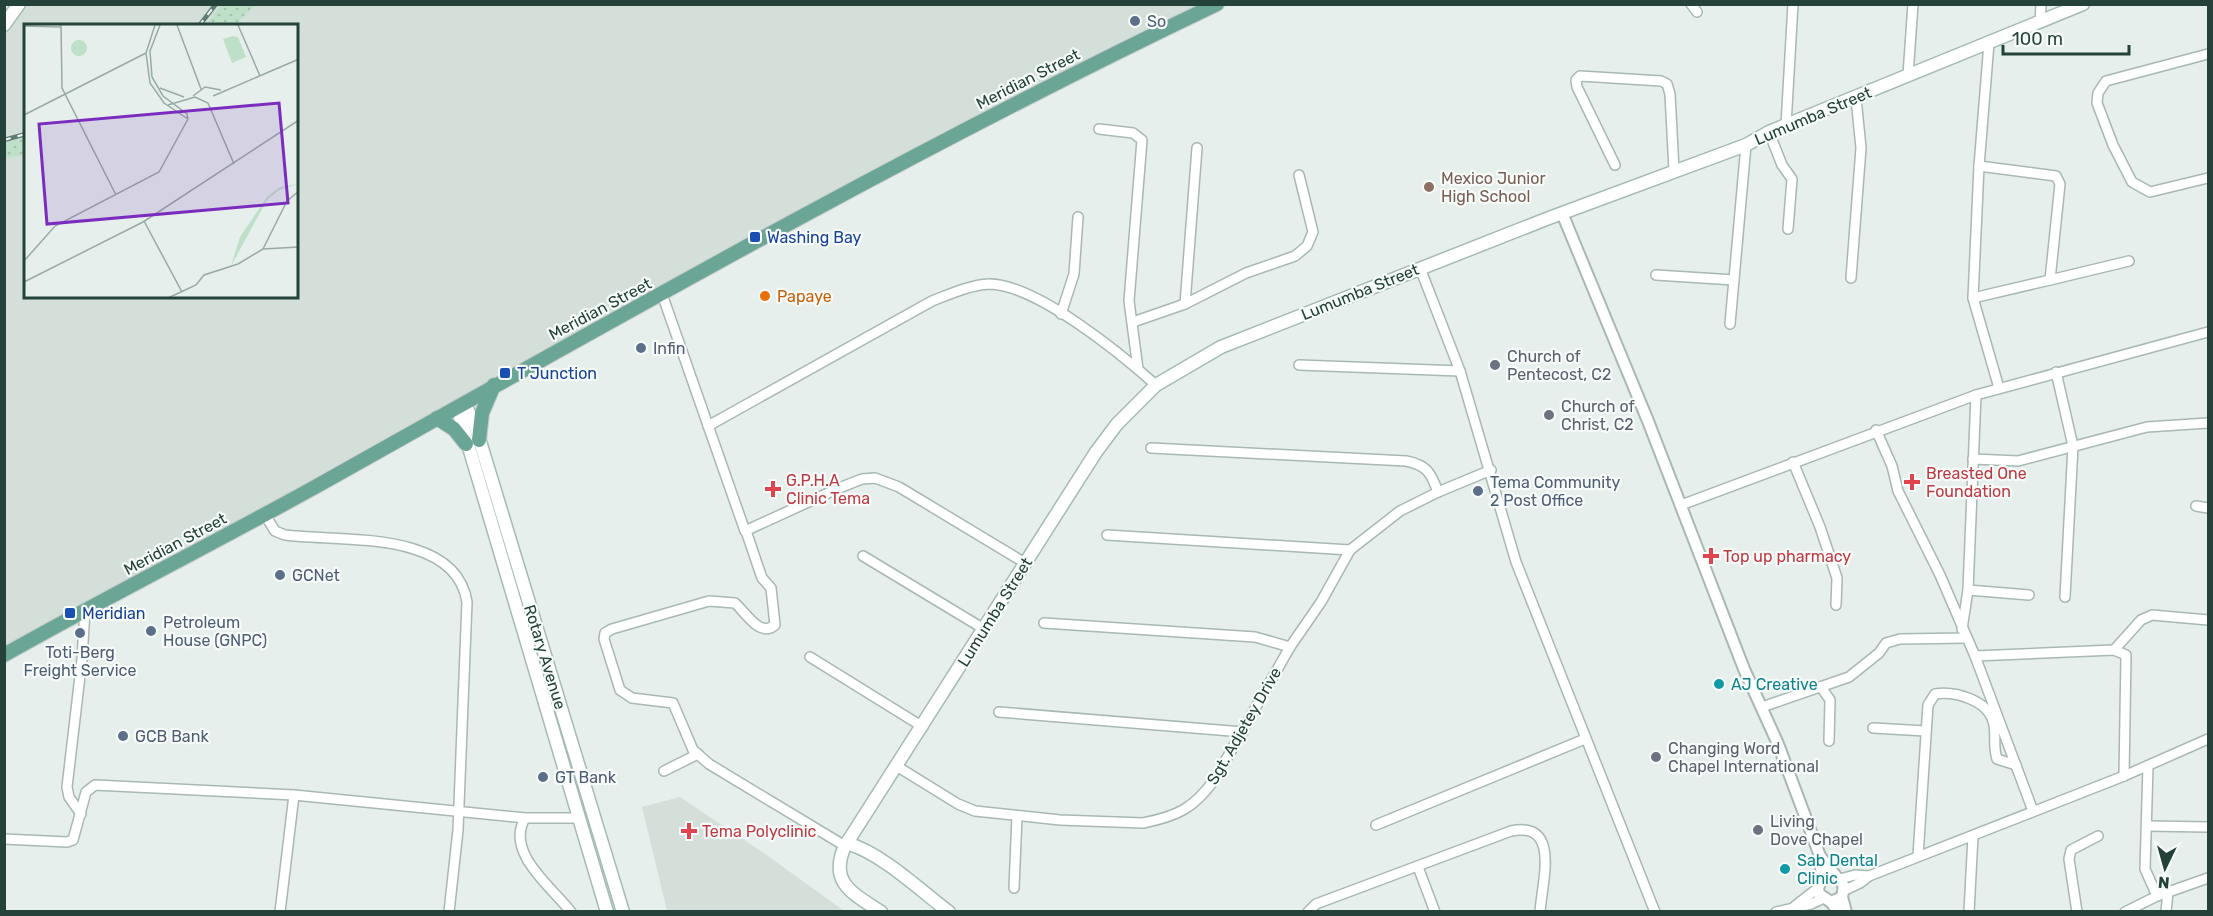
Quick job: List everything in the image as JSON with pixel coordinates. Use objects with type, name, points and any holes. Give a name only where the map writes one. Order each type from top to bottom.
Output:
[{"type":"main road","points":[[4,25],[19,4]]},
{"type":"main road","name":"Meridian Street","points":[[4,655],[85,609],[265,515],[494,385],[774,232],[1070,74],[1218,4]]},
{"type":"main road","name":"Lumumba Street","points":[[847,845],[1096,452],[1117,424],[1156,385],[1221,347],[1674,170],[1746,145],[1769,132],[2083,4]]},
{"type":"main road","points":[[437,418],[472,442],[494,385]]},
{"type":"main road","name":"Rotary Avenue","points":[[460,405],[566,726],[623,912]]},
{"type":"main road","name":"Rotary Avenue","points":[[472,442],[552,729],[608,912]]},
{"type":"main road","points":[[552,729],[566,726]]},
{"type":"main road","points":[[881,912],[844,883],[839,866],[847,845],[868,853],[949,912]]},
{"type":"street","points":[[1786,125],[1793,4]]},
{"type":"street","points":[[1908,75],[1913,4]]},
{"type":"street","points":[[2040,23],[2041,4]]},
{"type":"street","points":[[1989,43],[1979,166],[1973,298],[1999,388]]},
{"type":"street","points":[[2208,54],[2106,81],[2098,93],[2097,103],[2113,145],[2132,182],[2150,192],[2208,178]]},
{"type":"street","points":[[1615,165],[1577,87],[1576,80],[1580,75],[1661,81],[1667,84],[1670,94],[1674,170]]},
{"type":"street","points":[[1851,278],[1861,148],[1856,98]]},
{"type":"street","points":[[1099,129],[1133,133],[1143,140],[1129,301],[1138,369]]},
{"type":"street","points":[[1769,132],[1782,165],[1792,178],[1788,229]]},
{"type":"street","points":[[1730,324],[1746,145]]},
{"type":"street","points":[[1185,304],[1197,148]]},
{"type":"street","points":[[1979,166],[2056,176],[2060,180],[2050,280]]},
{"type":"street","points":[[1133,322],[1185,304],[1246,273],[1295,256],[1307,246],[1313,232],[1299,175]]},
{"type":"street","points":[[1563,213],[1681,505],[1744,669],[1762,706],[1820,856],[1826,896]]},
{"type":"street","points":[[1061,314],[1074,274],[1078,217]]},
{"type":"street","points":[[1973,298],[2130,261]]},
{"type":"street","points":[[1420,268],[1460,371],[1491,470],[1516,562],[1655,912]]},
{"type":"street","points":[[1656,275],[1734,280]]},
{"type":"street","points":[[708,426],[932,301],[989,284],[1005,286],[1061,314],[1138,369],[1156,385]]},
{"type":"street","points":[[662,294],[734,503],[762,578],[771,588],[776,619],[771,628],[756,626],[735,603],[709,601],[612,629],[605,633],[604,639],[620,690],[632,698],[673,703],[687,738],[698,754],[734,780],[847,845]]},
{"type":"street","points":[[1681,505],[1875,430],[1976,395],[2208,332]]},
{"type":"street","points":[[1299,365],[1460,371]]},
{"type":"street","points":[[2056,372],[2073,446],[2065,597]]},
{"type":"street","points":[[1964,634],[1976,395]]},
{"type":"street","points":[[1973,459],[2018,460],[2147,427],[2208,423]]},
{"type":"street","points":[[1875,430],[1892,466],[1898,491],[1940,576],[1975,656],[2033,811]]},
{"type":"street","points":[[1151,448],[1406,461],[1420,464],[1430,470],[1438,492]]},
{"type":"street","points":[[1793,462],[1820,527],[1837,578],[1836,605]]},
{"type":"street","name":"Sgt. Adjetey Drive","points":[[898,767],[958,804],[975,811],[1017,816],[1143,823],[1166,818],[1200,799],[1243,732],[1290,647],[1321,602],[1350,550],[1400,511],[1491,470]]},
{"type":"street","points":[[746,531],[839,488],[862,479],[875,478],[899,487],[1025,563]]},
{"type":"street","points":[[2196,506],[2208,507]]},
{"type":"street","points":[[265,515],[275,531],[285,536],[390,542],[412,548],[441,563],[458,578],[465,590],[467,602],[458,810],[448,912]]},
{"type":"street","points":[[1107,535],[1350,550]]},
{"type":"street","points":[[863,556],[984,629]]},
{"type":"street","points":[[1968,590],[2029,596]]},
{"type":"street","points":[[81,814],[69,797],[67,787],[82,659],[85,609]]},
{"type":"street","points":[[2114,650],[2141,620],[2152,615],[2208,620]]},
{"type":"street","points":[[1044,623],[1255,637],[1290,647]]},
{"type":"street","points":[[1762,706],[1849,677],[1879,653],[1886,643],[1900,639],[1964,634]]},
{"type":"street","points":[[1975,656],[2114,650],[2126,655],[2128,660],[2124,776]]},
{"type":"street","points":[[810,657],[923,727]]},
{"type":"street","points":[[1821,687],[1830,700],[1829,741]]},
{"type":"street","points":[[1918,856],[1928,705],[1935,694],[1967,696],[1992,719],[1997,759],[2016,765]]},
{"type":"street","points":[[999,712],[1243,732]]},
{"type":"street","points":[[1873,728],[1926,731]]},
{"type":"street","points":[[1376,825],[1585,739]]},
{"type":"street","points":[[1776,912],[1826,896],[1855,875],[1869,876],[2124,776],[2208,739]]},
{"type":"street","points":[[664,771],[698,754]]},
{"type":"street","points":[[2148,766],[2145,869],[2157,896]]},
{"type":"street","points":[[4,839],[67,842],[73,840],[86,792],[95,785],[294,795],[525,818],[580,818]]},
{"type":"street","points":[[280,912],[294,795]]},
{"type":"street","points":[[1014,888],[1017,816]]},
{"type":"street","points":[[525,818],[519,834],[521,850],[571,912]]},
{"type":"street","points":[[2147,826],[2208,827]]},
{"type":"street","points":[[1308,912],[1316,904],[1512,831],[1527,828],[1541,836],[1545,847],[1540,912]]},
{"type":"street","points":[[1969,912],[1972,836]]},
{"type":"street","points":[[2077,912],[2070,859],[2071,850],[2098,836]]},
{"type":"street","points":[[1820,856],[1840,885],[1846,912]]},
{"type":"street","points":[[1418,867],[1435,912]]},
{"type":"street","points":[[2125,912],[2157,896],[2208,878]]},
{"type":"street","points":[[1826,896],[1840,885]]},
{"type":"street","points":[[2166,912],[2168,892]]},
{"type":"shaded area","points":[[24,4],[1220,5],[1011,108],[5,656],[4,35]]},
{"type":"shaded area","name":"Tema Polyclinic","points":[[680,797],[844,911],[667,911],[642,807]]},
{"type":"green space","points":[[221,4],[255,5],[236,24],[207,24]]},
{"type":"green space","points":[[24,137],[24,155],[5,158],[5,143]]},
{"type":"railway","points":[[201,24],[216,4]]},
{"type":"railway","points":[[4,140],[24,135]]},
{"type":"place","name":"So","points":[[1135,21]]},
{"type":"place","name":"Mexico Junior High School","points":[[1429,187]]},
{"type":"place","name":"Washing Bay","points":[[755,237]]},
{"type":"place","name":"Papaye","points":[[765,296]]},
{"type":"place","name":"Infin","points":[[641,348]]},
{"type":"place","name":"Church of Pentecost, C2","points":[[1495,365]]},
{"type":"place","name":"T Junction","points":[[505,373]]},
{"type":"place","name":"Church of Christ, C2","points":[[1549,415]]},
{"type":"place","name":"Breasted One Foundation","points":[[1912,482]]},
{"type":"place","name":"G.P.H.A Clinic Tema","points":[[773,489]]},
{"type":"place","name":"Tema Community 2 Post Office","points":[[1478,491]]},
{"type":"place","name":"Top up pharmacy","points":[[1711,556]]},
{"type":"place","name":"GCNet","points":[[280,575]]},
{"type":"place","name":"Meridian","points":[[70,613]]},
{"type":"place","name":"Petroleum House (GNPC)","points":[[151,631]]},
{"type":"place","name":"Toti-Berg Freight Service","points":[[80,633]]},
{"type":"place","name":"AJ Creative","points":[[1719,684]]},
{"type":"place","name":"GCB Bank","points":[[123,736]]},
{"type":"place","name":"Changing Word Chapel International","points":[[1656,757]]},
{"type":"place","name":"GT Bank","points":[[543,777]]},
{"type":"place","name":"Living Dove Chapel","points":[[1758,830]]},
{"type":"place","name":"Tema Polyclinic","points":[[689,831]]},
{"type":"place","name":"Sab Dental Clinic","points":[[1785,869]]}]
